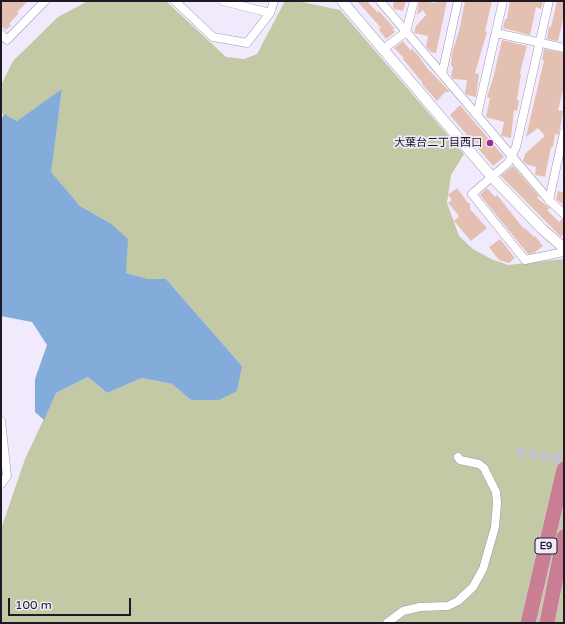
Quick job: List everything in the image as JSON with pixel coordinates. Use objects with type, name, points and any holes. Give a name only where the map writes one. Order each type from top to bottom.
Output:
[{"type":"highway","name":"E9","points":[[528,623],[564,469]]},
{"type":"highway","name":"E9","points":[[547,623],[564,537]]},
{"type":"street","points":[[1,34],[6,40],[45,1]]},
{"type":"street","points":[[175,1],[213,37],[247,43],[270,13],[274,1]]},
{"type":"street","points":[[223,1],[270,13]]},
{"type":"street","points":[[342,1],[382,50],[491,176],[542,228],[564,248]]},
{"type":"street","points":[[380,1],[549,200],[564,214]]},
{"type":"street","points":[[382,50],[406,32],[414,1]]},
{"type":"street","points":[[442,74],[458,1]]},
{"type":"street","points":[[477,115],[503,1]]},
{"type":"street","points":[[549,1],[516,147],[508,163],[491,176],[472,194],[525,260],[564,252]]},
{"type":"street","points":[[496,33],[564,48]]},
{"type":"street","points":[[549,200],[564,132]]},
{"type":"street","points":[[1,421],[2,443],[7,476],[1,484]]},
{"type":"street","points":[[387,623],[403,611],[420,607],[448,606],[458,601],[473,587],[484,569],[495,527],[498,503],[496,492],[484,468],[479,464],[460,460],[458,457]]},
{"type":"green space","points":[[88,1],[166,1],[226,57],[244,59],[257,54],[285,1],[297,1],[340,10],[464,154],[451,175],[447,203],[459,236],[473,249],[491,259],[508,265],[564,259],[564,623],[1,623],[1,529],[25,459],[56,393],[88,377],[107,393],[142,378],[172,384],[191,400],[242,366],[166,279],[148,279],[126,273],[110,223],[80,206],[50,172],[62,90],[17,121],[1,113],[1,85],[13,61],[58,17]]},
{"type":"water","points":[[62,89],[51,172],[80,206],[110,223],[128,239],[126,273],[148,279],[166,279],[242,366],[237,391],[219,400],[191,400],[172,384],[142,378],[107,393],[88,377],[56,393],[44,420],[35,412],[35,379],[47,345],[32,322],[1,316],[1,120],[4,114],[17,121]]},
{"type":"building","points":[[1,1],[28,1],[17,12],[19,13],[9,24],[11,25],[6,30],[1,26]]},
{"type":"building","points":[[357,1],[367,1],[378,13],[379,11],[395,29],[392,29],[395,32],[386,39],[379,30],[381,28]]},
{"type":"building","points":[[394,1],[406,1],[403,11],[394,9]]},
{"type":"building","points":[[419,1],[436,3],[436,1],[447,1],[436,53],[431,52],[426,47],[428,36],[414,33],[416,26],[426,15],[423,10],[417,15]]},
{"type":"building","points":[[465,1],[492,1],[485,31],[487,32],[475,73],[479,74],[476,97],[465,93],[467,80],[453,79],[451,76],[453,67],[451,66],[452,53],[459,31]]},
{"type":"building","points":[[510,1],[543,1],[541,9],[536,7],[530,35],[503,28],[505,19],[507,19]]},
{"type":"building","points":[[557,1],[564,1],[564,15],[558,41],[547,39]]},
{"type":"building","points":[[502,40],[527,46],[520,73],[517,100],[519,101],[517,111],[514,110],[511,138],[501,136],[504,122],[486,117],[490,98],[487,97]]},
{"type":"building","points":[[403,41],[411,51],[411,48],[418,55],[427,68],[450,92],[445,92],[437,101],[422,84],[422,82],[403,59],[404,58],[394,48]]},
{"type":"building","points":[[544,49],[564,53],[564,86],[558,110],[563,111],[558,135],[555,134],[553,147],[551,147],[545,177],[535,175],[536,167],[526,164],[523,161],[525,154],[545,136],[538,128],[526,137],[544,60],[542,60]]},
{"type":"building","points":[[460,105],[504,157],[493,166],[450,115]]},
{"type":"building","points":[[513,166],[539,196],[537,198],[550,208],[547,210],[559,222],[564,219],[564,233],[561,237],[501,176]]},
{"type":"building","points":[[457,188],[468,203],[470,203],[470,209],[487,228],[471,241],[454,221],[459,216],[448,203],[452,200],[448,195]]},
{"type":"building","points":[[487,188],[495,197],[497,195],[524,229],[525,228],[534,237],[535,236],[543,246],[534,253],[528,254],[480,195]]},
{"type":"building","points":[[558,191],[564,193],[564,205],[556,199]]},
{"type":"building","points":[[500,239],[515,258],[509,263],[499,260],[489,247]]},
{"type":"tunnel","points":[[517,452],[564,460]]},
{"type":"place","name":"大葉台二丁目西口","points":[[490,143]]}]
